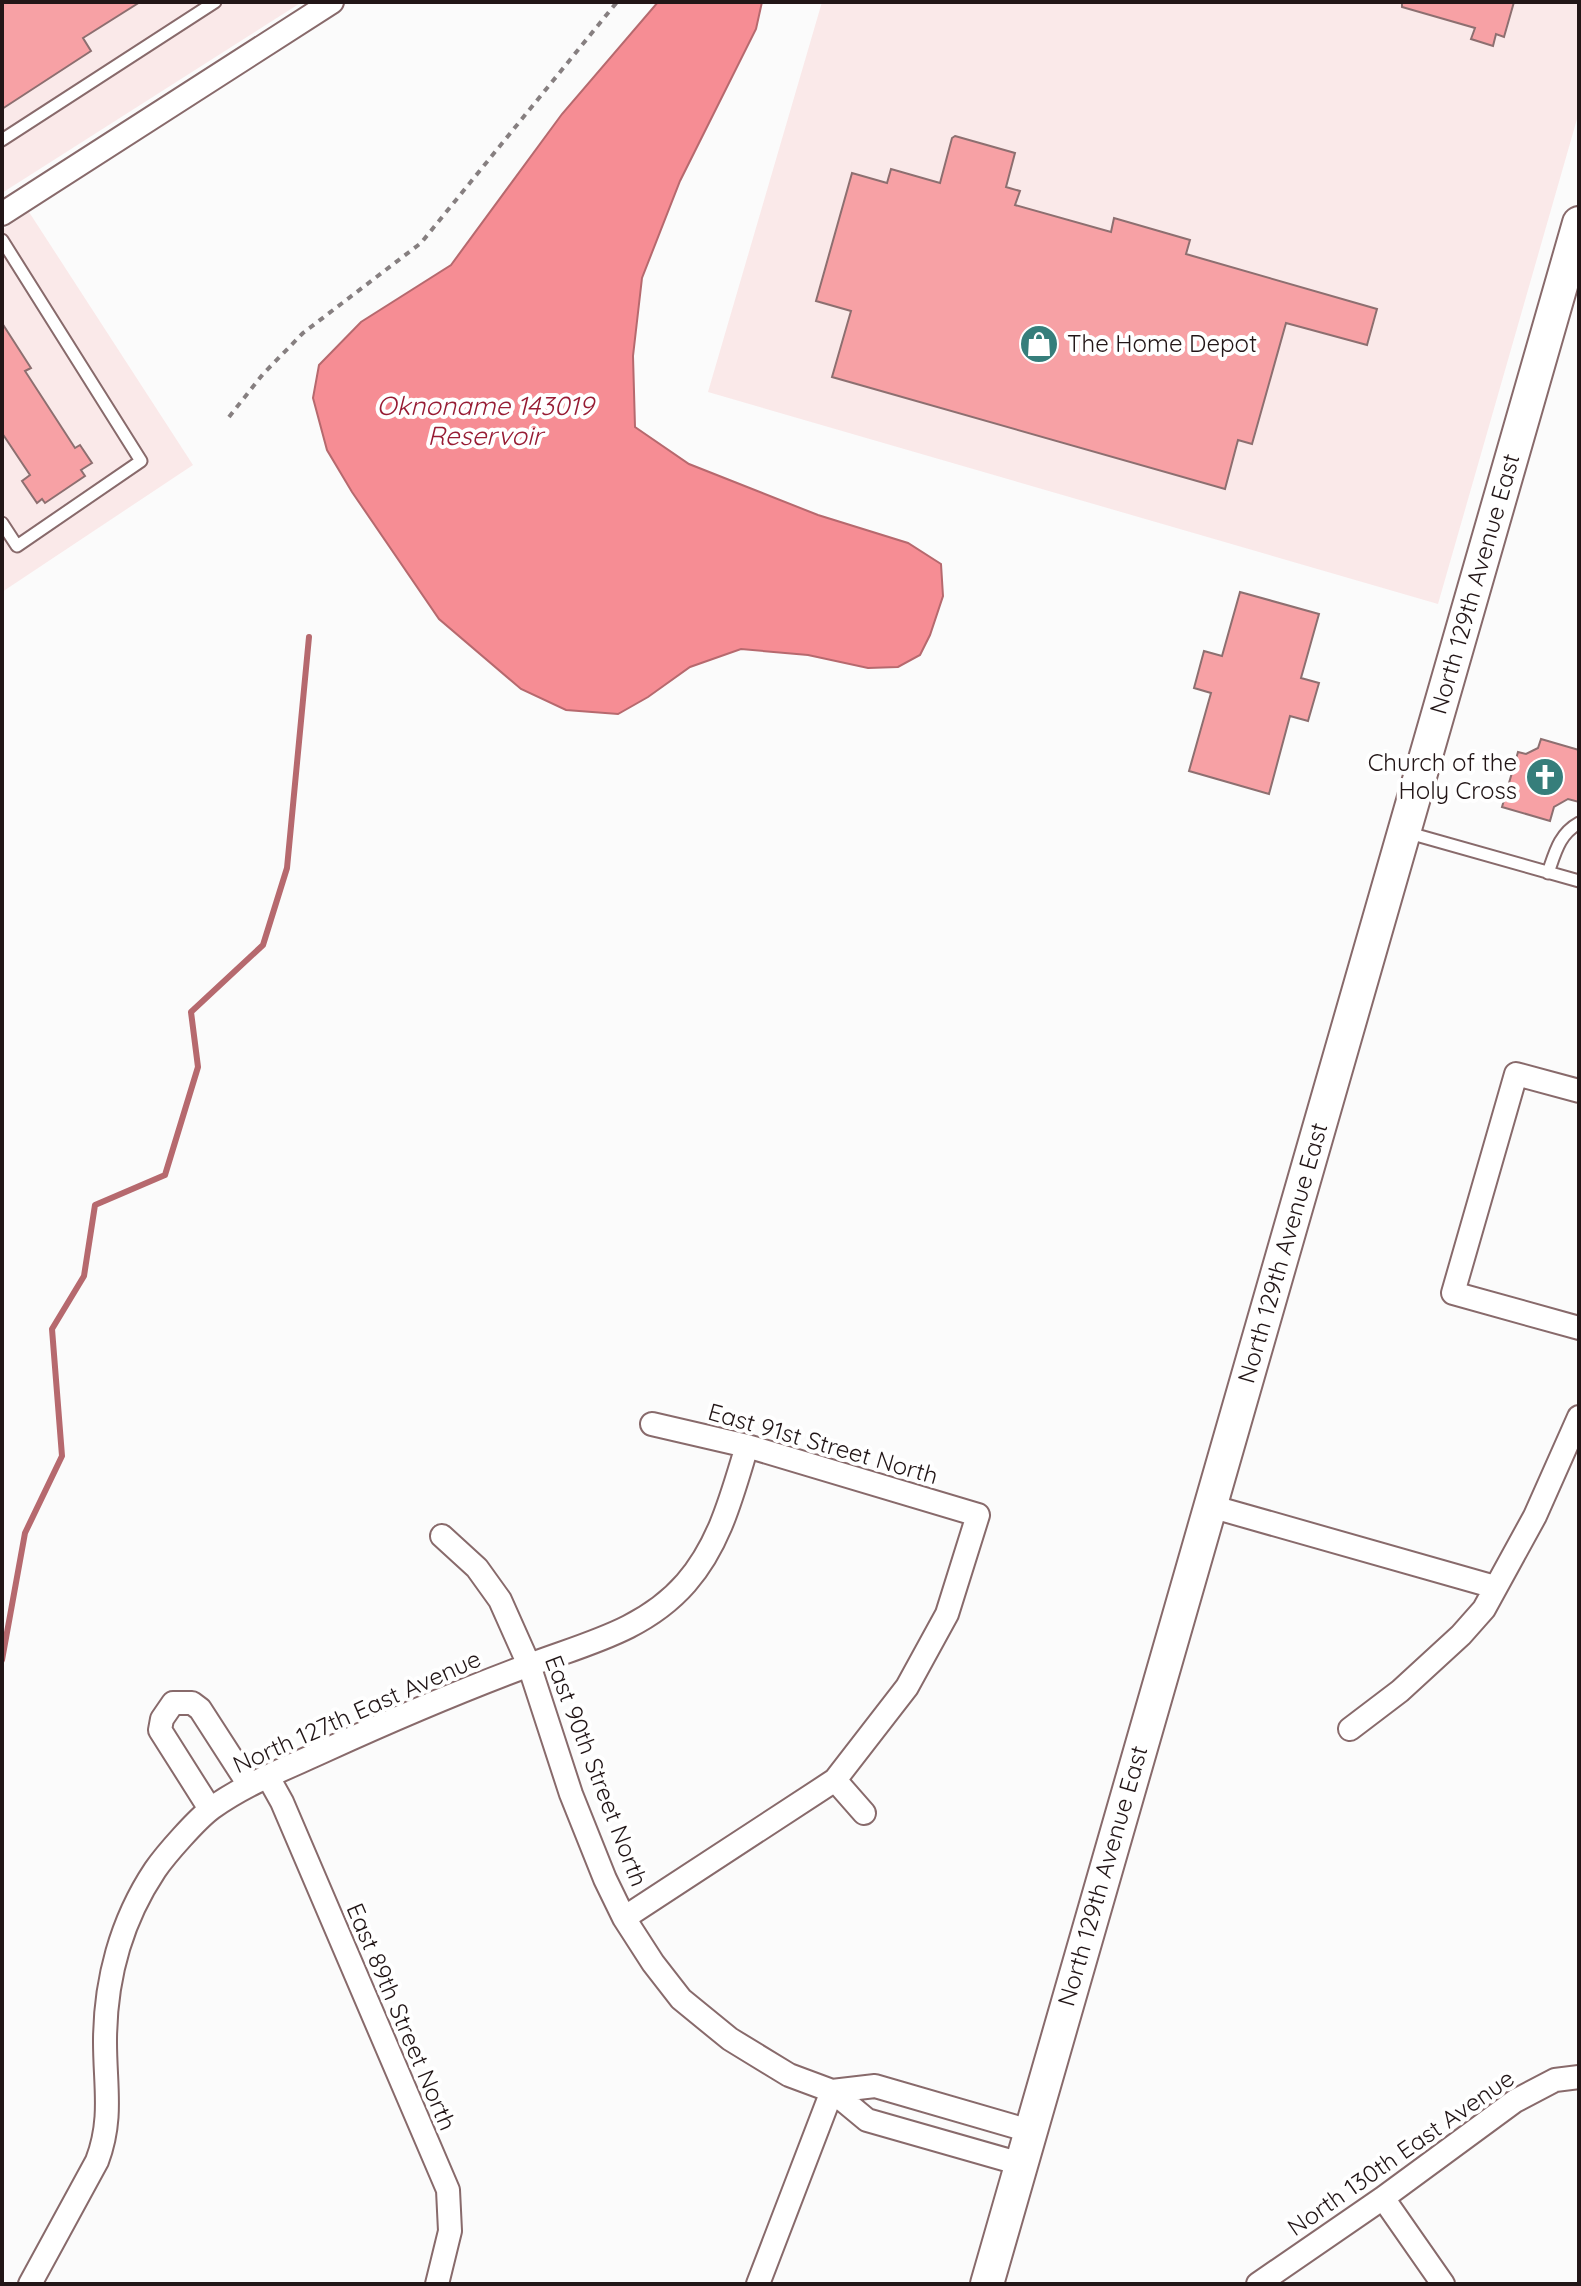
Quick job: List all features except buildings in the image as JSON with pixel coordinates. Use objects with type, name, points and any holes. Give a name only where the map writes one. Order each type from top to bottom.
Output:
[{"type":"main road","name":"North 129th Avenue East","points":[[987,2284],[1579,223]]},
{"type":"street","points":[[2,214],[332,2]]},
{"type":"street","points":[[1579,1091],[1516,1074],[1453,1293],[1579,1328]]},
{"type":"street","points":[[1350,1729],[1400,1691],[1461,1635],[1484,1609],[1535,1516],[1579,1417]]},
{"type":"street","name":"East 91st Street North","points":[[652,1424],[747,1446],[978,1515],[947,1614],[907,1687],[835,1780]]},
{"type":"street","name":"North 127th East Avenue","points":[[30,2284],[97,2161],[105,2140],[109,2108],[106,2017],[110,1981],[128,1920],[157,1867],[210,1809],[258,1781],[443,1697],[612,1637],[643,1620],[684,1586],[712,1546],[725,1519],[747,1446]]},
{"type":"street","points":[[1210,1506],[1495,1587]]},
{"type":"street","name":"East 90th Street North","points":[[442,1536],[477,1568],[500,1600],[529,1665],[571,1794],[605,1879],[624,1918],[681,1999],[730,2039],[789,2075],[832,2091],[867,2120],[1021,2164]]},
{"type":"street","name":"East 89th Street North","points":[[210,1809],[160,1730],[162,1719],[173,1703],[192,1703],[200,1709],[258,1781],[282,1802],[448,2190],[450,2231],[437,2284]]},
{"type":"street","points":[[624,1918],[835,1780],[864,1813]]},
{"type":"street","name":"North 130th East Avenue","points":[[1258,2284],[1383,2198],[1515,2101],[1555,2080],[1579,2077]]},
{"type":"street","name":"East 90th Street North","points":[[832,2091],[875,2086],[1030,2131]]},
{"type":"street","points":[[758,2284],[832,2091]]},
{"type":"street","points":[[1383,2198],[1443,2284]]},
{"type":"lane","points":[[2,140],[215,2]]},
{"type":"lane","points":[[2,240],[141,461],[17,546],[2,523]]},
{"type":"lane","points":[[1548,873],[1565,833],[1579,823]]},
{"type":"lane","points":[[1404,832],[1579,881]]},
{"type":"path","points":[[229,417],[263,374],[303,333],[421,243],[617,2]]},
{"type":"shaded area","points":[[2,2],[302,2],[2,193]]},
{"type":"shaded area","points":[[822,2],[1579,2],[1579,112],[1438,604],[708,392]]},
{"type":"shaded area","points":[[29,212],[193,465],[2,592],[2,230]]},
{"type":"water","name":"Oknoname 143019 Reservoir","points":[[658,2],[762,2],[756,29],[680,181],[642,278],[633,356],[635,427],[689,464],[818,515],[908,543],[941,564],[943,596],[920,655],[898,667],[868,668],[808,655],[741,649],[690,667],[618,714],[566,710],[521,689],[439,619],[327,450],[313,398],[319,365],[361,322],[451,265],[562,114]]},
{"type":"waterway","points":[[2,1660],[25,1533],[62,1456],[52,1329],[84,1276],[95,1205],[165,1175],[198,1067],[191,1012],[263,945],[287,868],[309,637]]},
{"type":"place","name":"The Home Depot","points":[[1039,344]]},
{"type":"place","name":"Church of the Holy Cross","points":[[1545,777]]}]
